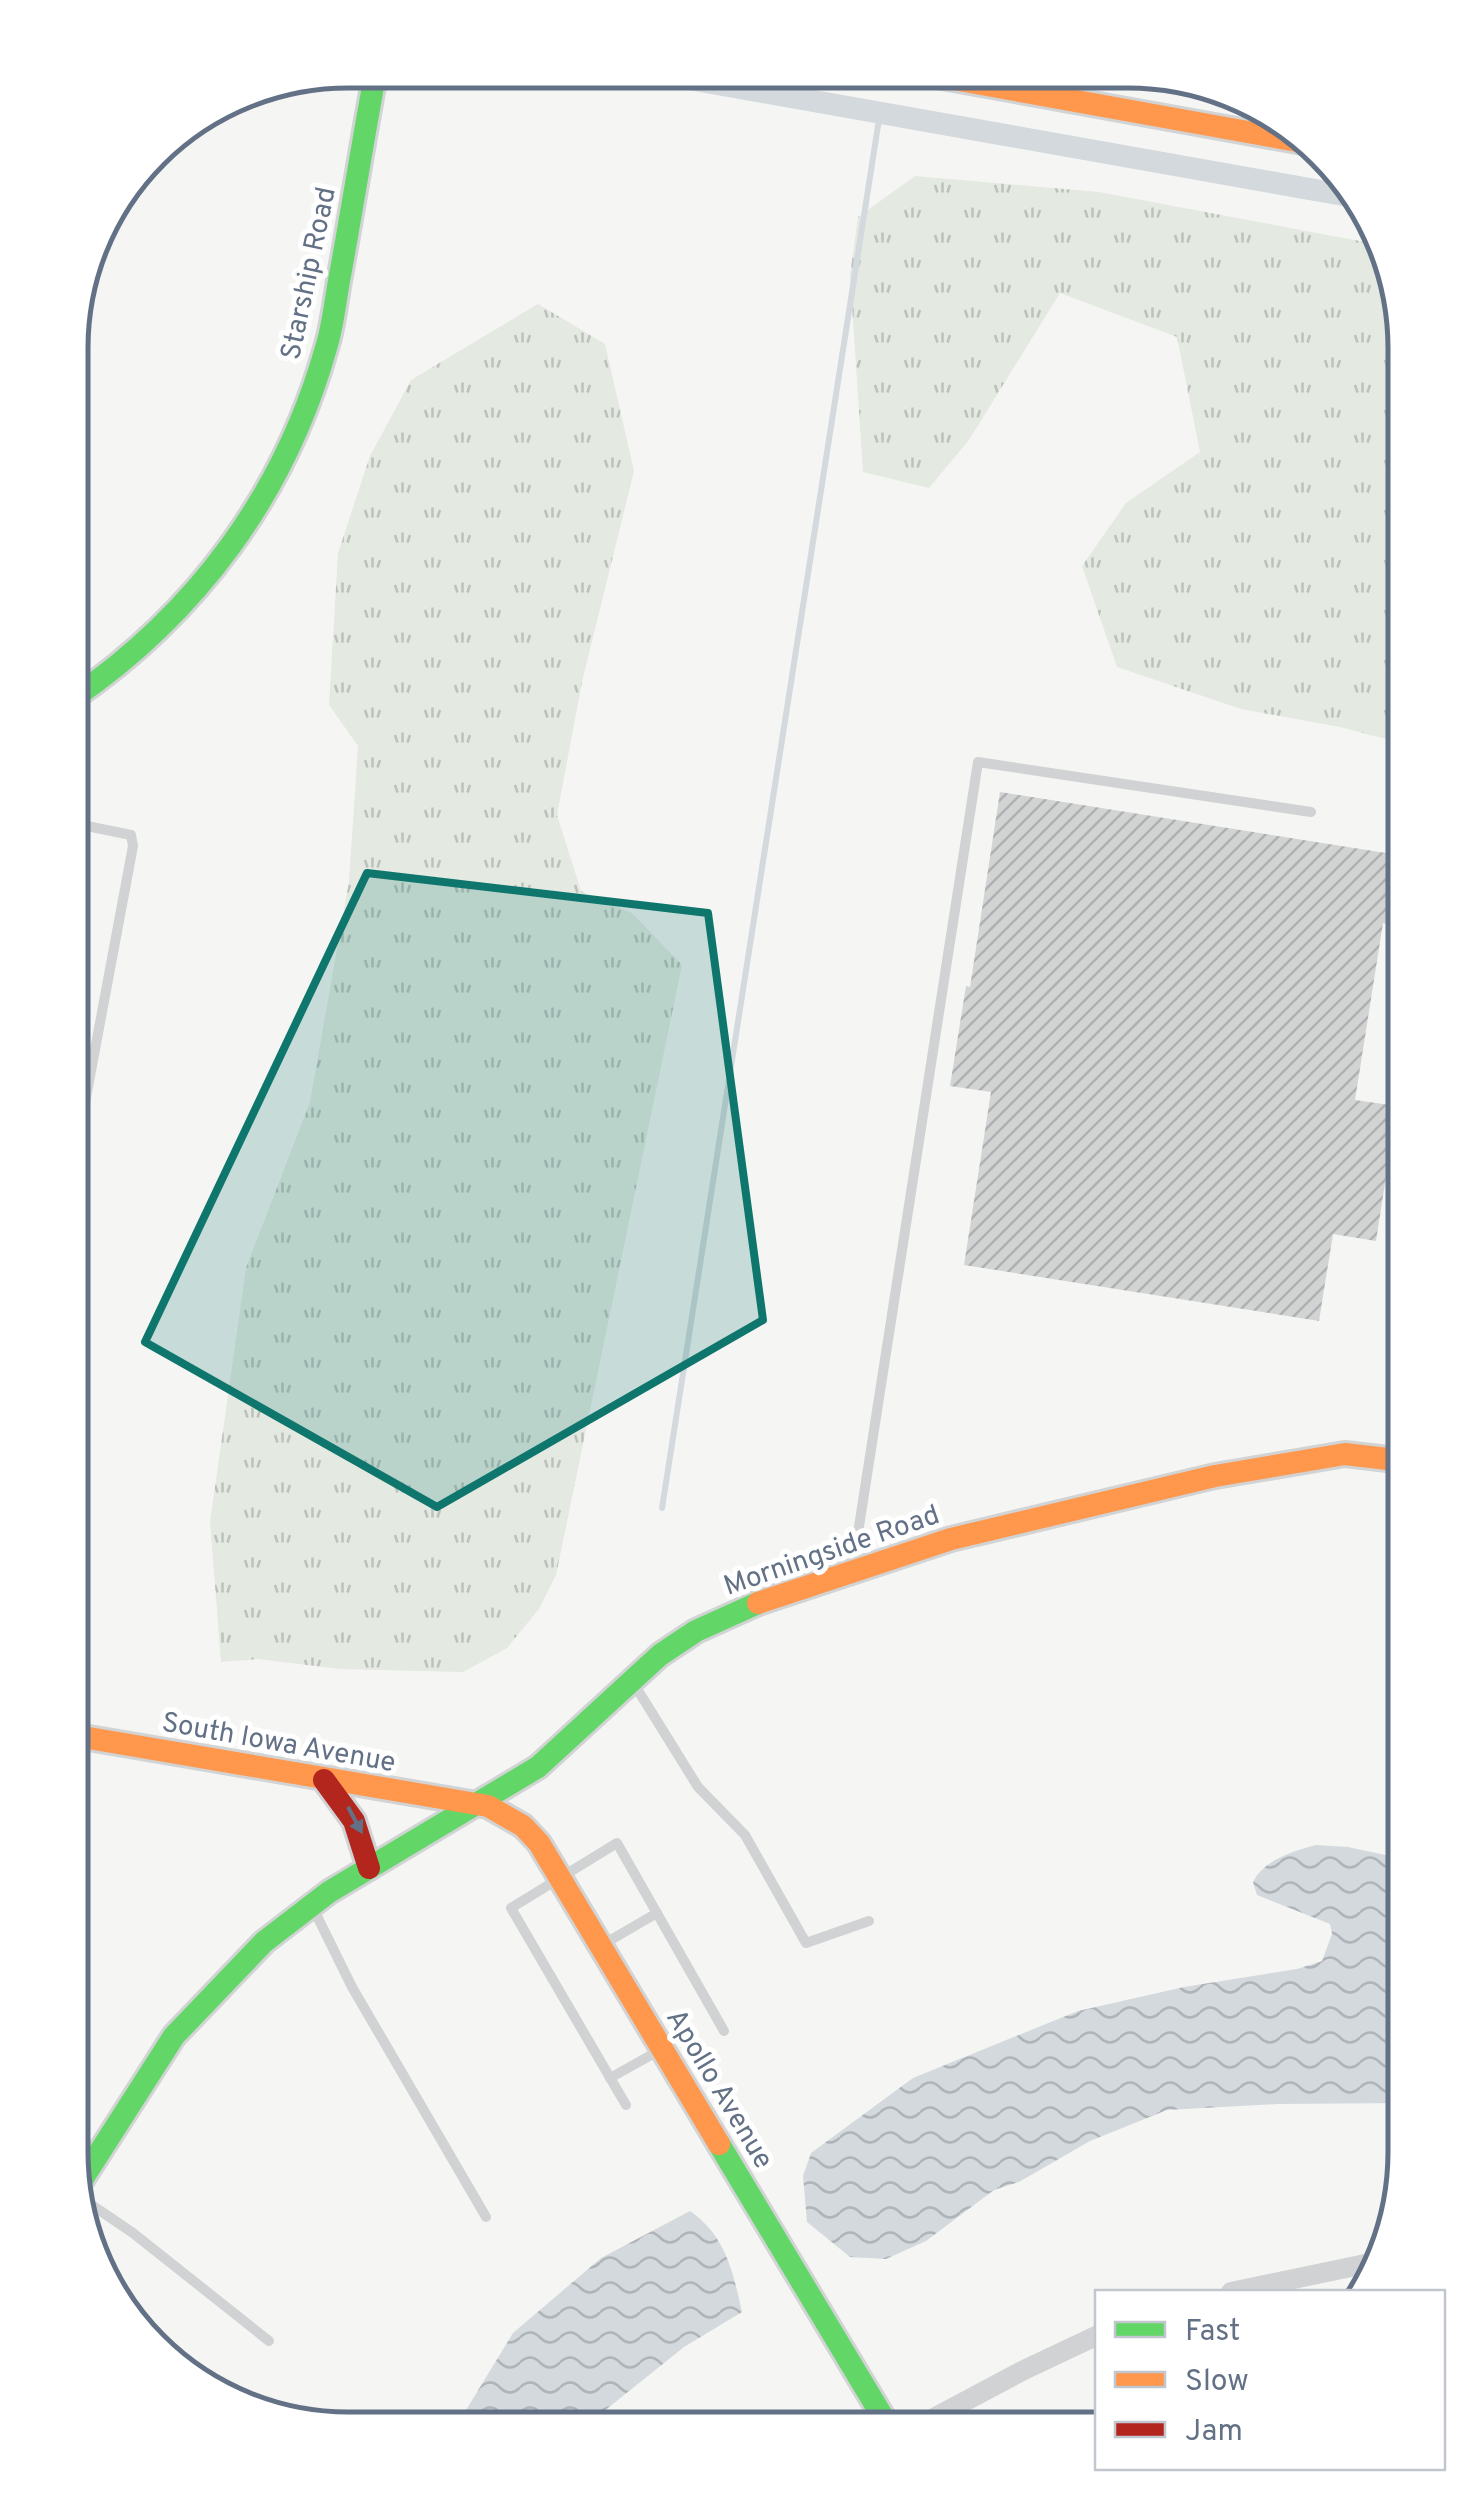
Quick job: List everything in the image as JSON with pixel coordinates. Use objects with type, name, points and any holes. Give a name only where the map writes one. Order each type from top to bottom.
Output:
[{"type":"street","name":"Starship Road","points":[[88,687],[138,650],[215,570],[260,502],[296,433],[325,354],[373,88]]},
{"type":"street","points":[[1005,88],[1282,138]]},
{"type":"street","name":"Morningside Road","points":[[88,2172],[174,2036],[264,1942],[369,1868],[538,1767],[660,1655],[696,1631],[777,1594],[951,1539],[1215,1476],[1345,1454],[1387,1459]]},
{"type":"street","name":"South Iowa Avenue","points":[[88,1738],[476,1805]]},
{"type":"street","points":[[324,1780],[350,1809],[365,1840],[369,1868]]},
{"type":"street","name":"Apollo Avenue","points":[[476,1805],[506,1814],[539,1843],[880,2412]]},
{"type":"street","points":[[1241,2290],[1361,2266]]},
{"type":"street","points":[[945,2412],[1095,2336]]},
{"type":"lane","points":[[1084,102],[1086,88]]},
{"type":"lane","points":[[852,1570],[978,762],[1310,812]]},
{"type":"lane","points":[[88,826],[130,835],[133,846],[88,1087]]},
{"type":"lane","points":[[632,1681],[698,1787],[745,1836],[806,1942],[869,1921]]},
{"type":"lane","points":[[626,2105],[510,1908],[617,1843],[724,2031]]},
{"type":"lane","points":[[312,1905],[352,1987],[486,2216]]},
{"type":"lane","points":[[601,1946],[657,1913]]},
{"type":"lane","points":[[610,2078],[662,2048]]},
{"type":"lane","points":[[92,2204],[269,2341]]},
{"type":"highlighted area","points":[[367,873],[708,913],[763,1320],[437,1507],[145,1342]]},
{"type":"green space","points":[[915,176],[1099,192],[1365,242],[1383,297],[1388,348],[1388,739],[1241,709],[1117,667],[1082,566],[1126,503],[1200,452],[1177,337],[1060,293],[969,440],[929,488],[863,472],[850,275],[858,217]]},
{"type":"green space","points":[[538,304],[605,344],[634,471],[582,682],[557,815],[581,891],[632,913],[682,965],[556,1575],[539,1609],[507,1648],[463,1672],[340,1669],[258,1659],[221,1662],[210,1522],[246,1268],[310,1102],[349,881],[358,746],[329,705],[338,553],[370,456],[411,380]]},
{"type":"water","points":[[1316,1845],[1387,1855],[1387,2103],[1167,2110],[1090,2141],[1019,2182],[994,2190],[926,2241],[886,2259],[850,2257],[807,2222],[803,2176],[811,2153],[913,2078],[1078,2011],[1322,1961],[1332,1934],[1330,1924],[1257,1895],[1253,1882],[1258,1874],[1289,1854]]},
{"type":"water","points":[[690,2211],[720,2243],[742,2312],[684,2347],[603,2412],[465,2412],[513,2333],[601,2258]]},
{"type":"building","points":[[1000,792],[1388,853],[1388,924],[1383,923],[1355,1100],[1388,1105],[1388,1167],[1376,1241],[1333,1234],[1319,1321],[964,1265],[991,1092],[950,1086],[966,986],[970,987]]},
{"type":"waterway","points":[[740,88],[1337,194]]},
{"type":"waterway","points":[[662,1508],[880,113]]},
{"type":"traffic: fast","points":[[88,687],[158,629],[196,589],[260,501],[286,452],[326,348],[373,88]]},
{"type":"traffic: fast","points":[[88,2170],[174,2036],[264,1942],[329,1892],[538,1767],[660,1655],[696,1631],[758,1603]]},
{"type":"traffic: fast","points":[[719,2144],[880,2412]]},
{"type":"traffic: slow","points":[[1004,88],[1282,138]]},
{"type":"traffic: slow","points":[[758,1603],[951,1539],[1215,1476],[1345,1454],[1387,1459]]},
{"type":"traffic: slow","points":[[88,1738],[488,1806],[523,1826],[539,1843],[719,2144]]},
{"type":"traffic: jam","points":[[324,1780],[354,1821],[369,1868]]}]
